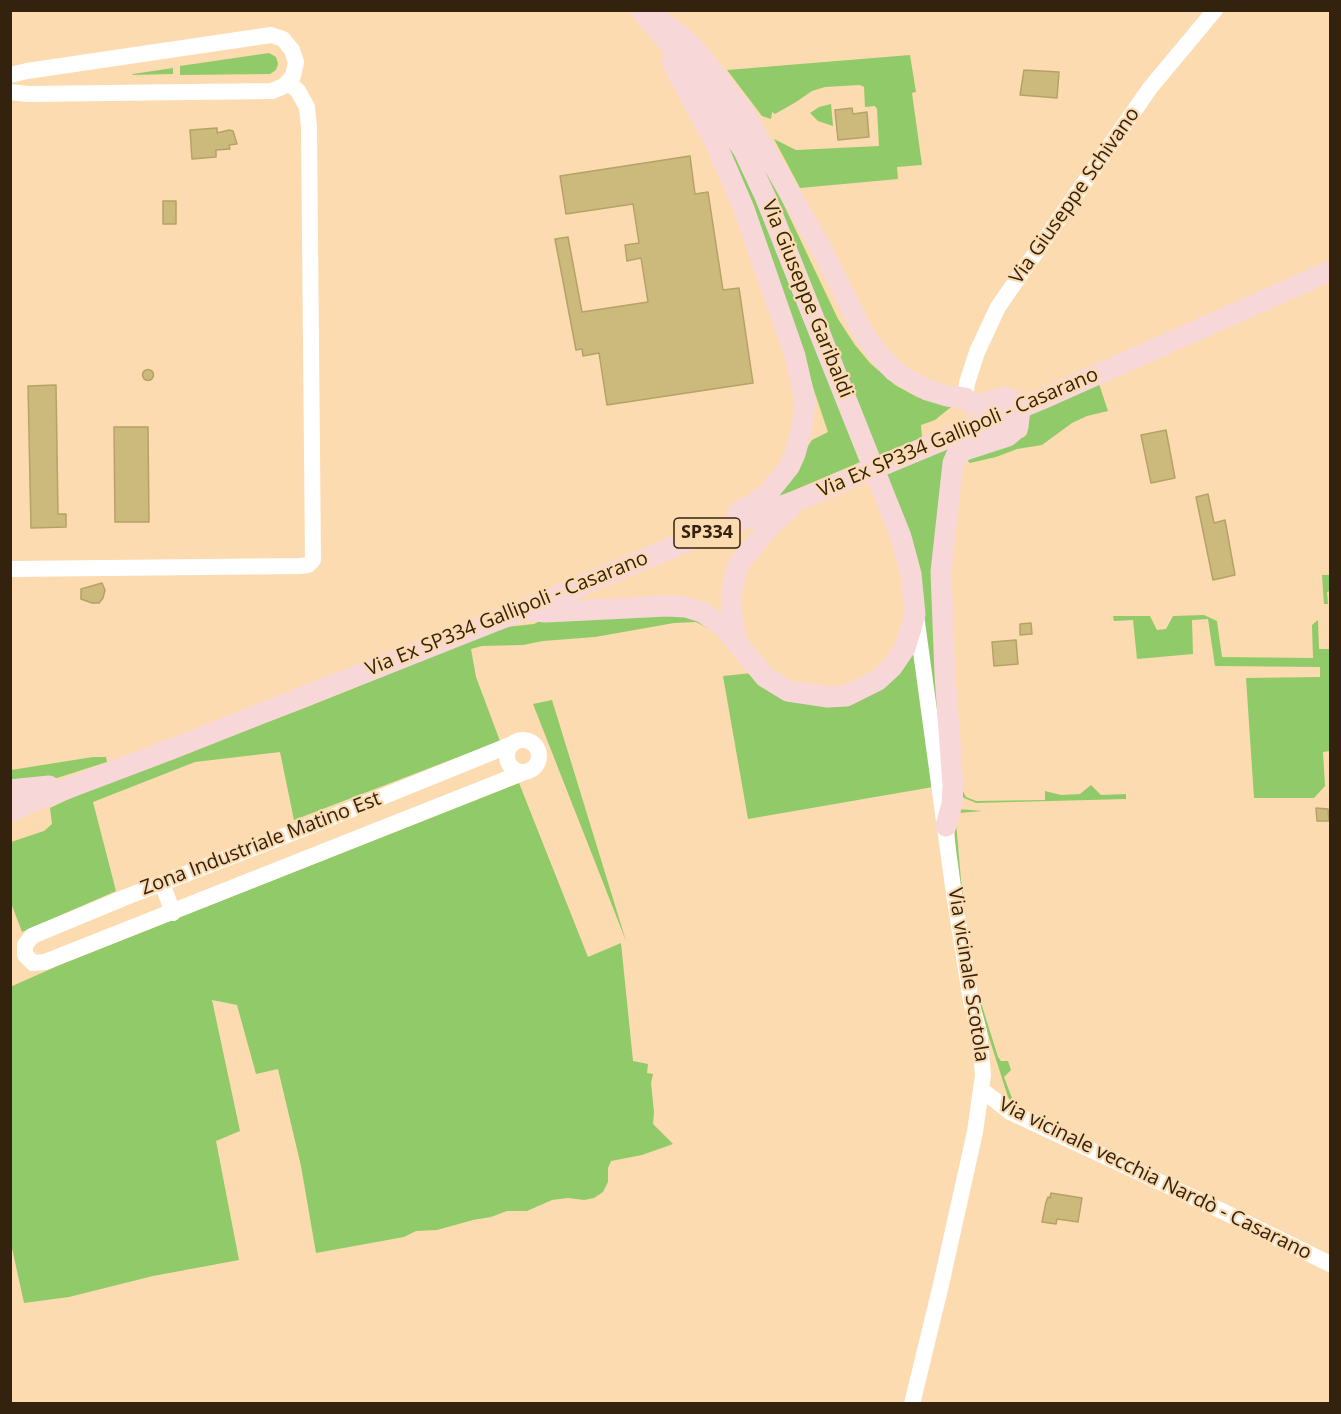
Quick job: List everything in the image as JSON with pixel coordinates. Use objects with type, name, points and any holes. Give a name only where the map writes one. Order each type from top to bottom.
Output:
[{"type":"main road","name":"Via Giuseppe Garibaldi","points":[[642,10],[697,78],[744,151],[765,196],[902,537],[911,574],[915,614]]},
{"type":"main road","points":[[642,10],[683,38],[721,81],[743,111],[826,257],[862,331],[894,371],[927,390],[965,398],[971,404],[980,404],[1005,397],[1015,401],[1020,408],[1018,427],[1008,436],[965,450],[956,456],[953,463],[940,572],[953,777],[952,804],[946,826]]},
{"type":"main road","points":[[642,10],[677,70],[727,167],[791,346],[801,377],[804,400],[801,434],[795,454],[783,477],[770,492],[754,504],[715,522],[702,535]]},
{"type":"main road","name":"Via Ex SP334 Gallipoli - Casarano","points":[[10,812],[523,610],[702,535],[801,499],[1020,408],[1330,271]]},
{"type":"main road","points":[[737,642],[732,611],[732,589],[738,565],[773,523],[801,499]]},
{"type":"main road","points":[[523,610],[546,612],[686,607],[702,612],[725,628],[765,677],[788,691],[828,698],[846,696],[878,680],[892,667],[904,648],[915,614]]},
{"type":"main road","name":"Via Ex SP334 Gallipoli - Casarano","points":[[10,790],[79,783]]},
{"type":"street","name":"Via Giuseppe Schivano","points":[[965,398],[967,383],[977,352],[998,307],[1150,88],[1215,10]]},
{"type":"street","points":[[10,75],[271,35],[283,39],[292,50],[296,62],[293,76],[284,86],[272,91],[10,92]]},
{"type":"street","points":[[10,569],[299,566],[308,565],[313,560],[309,127],[307,107],[298,92],[288,82]]},
{"type":"street","name":"Via vicinale Scotola","points":[[912,1404],[940,1289],[982,1090],[981,1047],[964,960],[915,614]]},
{"type":"street","name":"Zona Industriale Matino Est","points":[[526,740],[538,749],[540,757],[537,765],[531,771],[522,773],[40,964],[18,955],[32,936],[517,741],[526,740]]},
{"type":"street","points":[[510,745],[506,759],[509,766],[522,773]]},
{"type":"street","points":[[370,802],[380,829]]},
{"type":"street","points":[[162,883],[173,913]]},
{"type":"street","name":"Via vicinale vecchia Nardò - Casarano","points":[[982,1090],[1010,1112],[1330,1264]]},
{"type":"green space","points":[[269,53],[276,57],[278,64],[276,70],[270,74],[180,75],[180,66]]},
{"type":"green space","points":[[910,55],[916,92],[912,93],[922,165],[897,167],[898,179],[800,188],[774,139],[796,150],[879,146],[877,109],[875,106],[865,107],[864,87],[860,85],[825,87],[812,91],[775,114],[772,112],[771,119],[762,116],[727,70]]},
{"type":"green space","points":[[690,56],[763,161],[838,319],[855,345],[870,363],[895,385],[917,397],[951,407],[935,420],[921,425],[922,438],[879,455]]},
{"type":"green space","points":[[173,68],[173,74],[132,75],[133,74]]},
{"type":"green space","points":[[831,104],[833,126],[818,121],[810,113],[819,107]]},
{"type":"green space","points":[[710,108],[733,144],[865,460],[771,500],[812,440],[828,432],[772,265]]},
{"type":"green space","points":[[1099,384],[1108,411],[1087,416],[1072,423],[1042,445],[1017,449],[970,463],[964,458],[964,456],[1024,437],[1027,434],[1028,414]]},
{"type":"green space","points":[[949,448],[950,793],[887,474]]},
{"type":"green space","points":[[1322,575],[1330,575],[1330,591],[1327,592],[1328,604],[1324,604]]},
{"type":"green space","points":[[692,614],[726,638],[696,622],[674,623],[595,637],[523,645],[482,646],[471,649],[476,677],[500,741],[294,820],[280,752],[195,762],[93,802],[116,891],[22,932],[11,903],[11,842],[44,831],[52,824],[50,808],[88,790],[307,707],[506,627],[534,624],[548,617]]},
{"type":"green space","points":[[1204,615],[1217,621],[1222,657],[1313,658],[1312,625],[1318,620],[1319,649],[1330,649],[1330,751],[1323,752],[1325,786],[1314,798],[1254,798],[1246,678],[1320,677],[1320,667],[1215,666],[1208,619],[1192,620],[1193,654],[1137,659],[1133,620],[1114,621],[1113,616],[1150,616],[1157,630],[1166,629],[1173,616]]},
{"type":"green space","points":[[913,647],[933,787],[748,819],[723,676],[752,673],[820,704]]},
{"type":"green space","points":[[552,700],[626,941],[533,704]]},
{"type":"green space","points":[[106,757],[107,762],[57,778],[11,784],[11,770]]},
{"type":"green space","points":[[519,783],[588,957],[621,943],[633,1061],[648,1064],[647,1073],[653,1074],[651,1083],[653,1124],[673,1144],[642,1155],[611,1161],[608,1168],[608,1182],[603,1192],[594,1198],[552,1200],[527,1211],[507,1211],[437,1230],[416,1231],[404,1237],[316,1253],[301,1166],[278,1069],[256,1074],[237,1005],[212,1000],[240,1131],[216,1141],[239,1260],[153,1276],[69,1297],[24,1303],[10,1239],[10,987],[62,964]]},
{"type":"green space","points":[[1091,785],[1101,795],[1126,794],[1126,799],[976,803],[961,795],[961,787],[966,797],[976,801],[1045,800],[1045,791],[1061,795],[1080,794]]},
{"type":"green space","points":[[958,809],[983,811],[959,813],[956,822],[973,974],[957,876],[954,819]]},
{"type":"green space","points":[[974,981],[998,1057],[1001,1061],[1008,1061],[1011,1070],[1004,1077],[1012,1098],[1019,1107],[1012,1104],[1008,1097],[978,1003]]},
{"type":"building","points":[[1024,70],[1059,72],[1057,98],[1020,95]]},
{"type":"building","points":[[852,108],[853,114],[867,112],[869,137],[838,140],[835,110]]},
{"type":"building","points":[[217,128],[217,133],[233,131],[237,144],[229,145],[230,149],[216,150],[216,157],[192,159],[190,130]]},
{"type":"building","points":[[690,156],[695,194],[708,192],[723,290],[739,288],[753,383],[607,405],[599,353],[583,356],[582,349],[576,350],[555,239],[568,237],[582,312],[648,302],[641,258],[627,261],[625,245],[639,243],[633,204],[566,214],[560,176]]},
{"type":"building","points":[[163,201],[176,201],[176,224],[163,224]]},
{"type":"building","points":[[148,369],[154,375],[148,381],[142,375]]},
{"type":"building","points":[[56,385],[58,514],[66,514],[66,527],[31,528],[28,386]]},
{"type":"building","points":[[114,427],[148,427],[149,522],[115,522]]},
{"type":"building","points":[[1166,430],[1175,478],[1151,483],[1141,435]]},
{"type":"building","points":[[1208,494],[1214,523],[1225,520],[1235,575],[1213,580],[1196,497]]},
{"type":"building","points":[[102,583],[105,590],[99,603],[81,599],[81,589]]},
{"type":"building","points":[[1031,623],[1032,634],[1020,635],[1020,624]]},
{"type":"building","points":[[1016,640],[1018,664],[994,666],[992,642]]},
{"type":"building","points":[[1316,808],[1328,809],[1329,821],[1317,821]]},
{"type":"building","points":[[1051,1193],[1082,1198],[1078,1222],[1057,1219],[1056,1224],[1042,1222],[1046,1202]]}]
